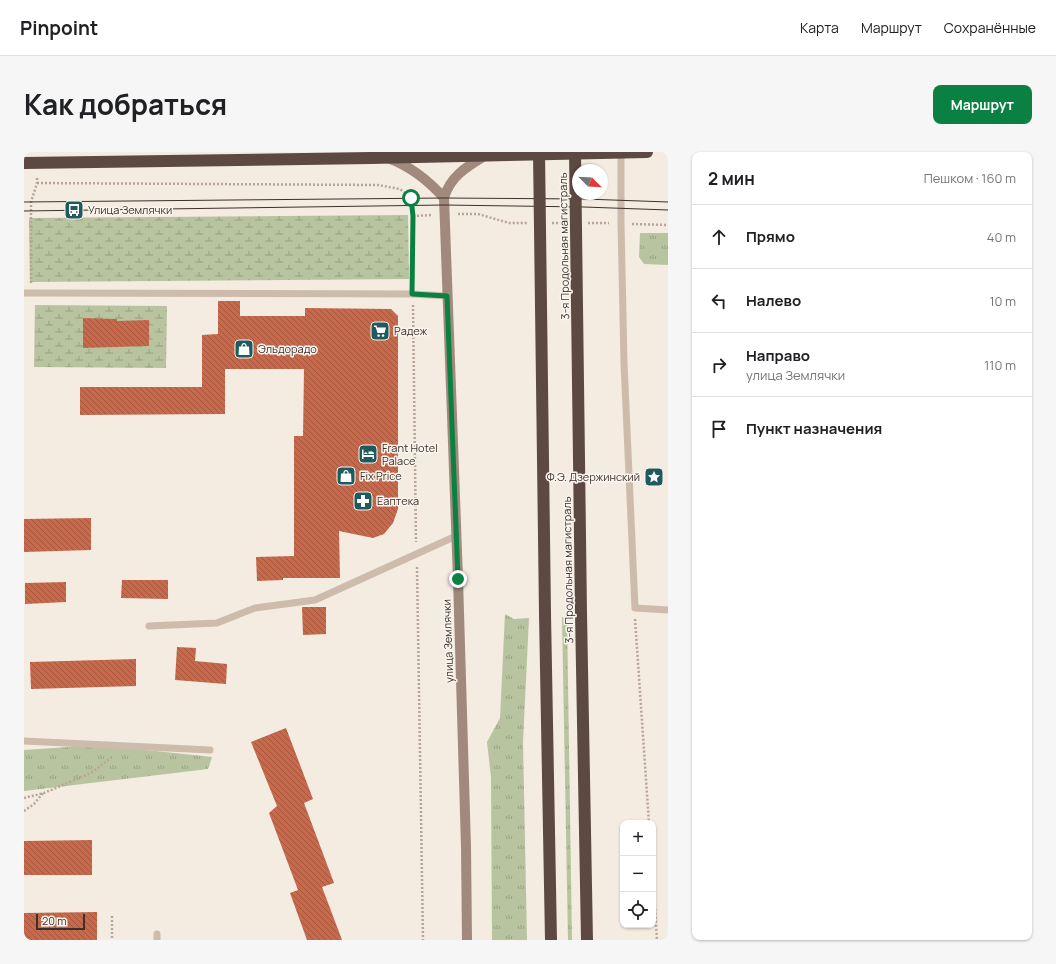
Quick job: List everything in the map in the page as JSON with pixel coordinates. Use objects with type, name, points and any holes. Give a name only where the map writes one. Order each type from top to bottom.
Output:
[{"type":"highway","points":[[539,152],[551,940]]},
{"type":"highway","name":"3-я Продольная магистраль","points":[[575,152],[587,940]]},
{"type":"highway","points":[[24,163],[387,158],[647,152]]},
{"type":"main road","points":[[387,158],[396,161],[424,177],[444,198],[448,188],[456,176],[468,166],[486,155]]},
{"type":"main road","name":"улица Землячки","points":[[444,198],[466,839],[467,940]]},
{"type":"lane","points":[[621,153],[624,363],[634,608],[668,610]]},
{"type":"lane","points":[[28,293],[412,294],[447,296]]},
{"type":"lane","points":[[149,626],[217,623],[255,608],[315,600],[456,536]]},
{"type":"lane","points":[[24,741],[210,750]]},
{"type":"path","points":[[37,183],[378,184],[400,189],[411,198],[413,216],[412,294],[423,940]]},
{"type":"path","points":[[28,293],[31,202]]},
{"type":"path","points":[[634,608],[650,820]]},
{"type":"path","points":[[24,798],[44,793],[91,773],[118,753]]},
{"type":"path","points":[[24,811],[34,804],[44,793]]},
{"type":"path","points":[[654,892],[657,940]]},
{"type":"path","points":[[112,916],[112,940]]},
{"type":"green space","points":[[408,215],[409,279],[30,282],[29,218]]},
{"type":"green space","points":[[640,233],[668,233],[668,265],[644,264],[639,257]]},
{"type":"green space","points":[[35,305],[167,306],[166,368],[34,367]]},
{"type":"green space","points":[[505,614],[514,619],[529,618],[523,742],[527,940],[492,940],[491,777],[487,742],[500,718]]},
{"type":"green space","points":[[562,617],[567,617],[572,940],[568,940]]},
{"type":"green space","points":[[84,746],[118,747],[212,757],[208,769],[24,791],[24,750]]},
{"type":"building","points":[[218,301],[240,301],[240,316],[305,316],[305,308],[391,309],[398,316],[398,509],[393,523],[384,534],[373,538],[339,531],[340,578],[283,578],[283,580],[257,581],[256,557],[294,556],[294,436],[303,436],[304,369],[225,369],[225,414],[80,415],[80,387],[202,387],[202,335],[218,334]]},
{"type":"building","points":[[83,318],[117,319],[117,321],[149,320],[149,346],[83,348]]},
{"type":"building","points":[[91,518],[91,550],[24,552],[24,519]]},
{"type":"building","points":[[122,580],[168,580],[168,599],[121,598]]},
{"type":"building","points":[[66,582],[66,602],[25,604],[25,583]]},
{"type":"building","points":[[302,607],[326,607],[326,634],[303,635]]},
{"type":"building","points":[[177,647],[196,648],[195,661],[227,664],[226,684],[175,680]]},
{"type":"building","points":[[136,659],[136,686],[31,689],[30,662]]},
{"type":"building","points":[[286,728],[313,799],[304,803],[334,883],[322,887],[342,940],[307,940],[290,893],[298,890],[269,813],[277,806],[251,742]]},
{"type":"building","points":[[92,840],[92,875],[24,875],[24,841]]},
{"type":"building","points":[[97,912],[97,940],[24,940],[24,913]]},
{"type":"tram line","points":[[24,202],[444,198],[584,199],[668,202]]},
{"type":"tram line","points":[[24,211],[444,205],[668,210]]},
{"type":"place","name":"Улица Землячки","points":[[74,210]]},
{"type":"place","name":"Радеж","points":[[380,331]]},
{"type":"place","name":"Эльдорадо","points":[[244,349]]},
{"type":"place","name":"Frant Hotel Palace","points":[[368,454]]},
{"type":"place","name":"Fix Price","points":[[346,476]]},
{"type":"place","name":"Ф.Э. Дзержинский","points":[[654,477]]},
{"type":"place","name":"Еаптека","points":[[363,501]]},
{"type":"route","points":[[411,198],[413,216],[412,294],[447,296],[458,579]]}]
